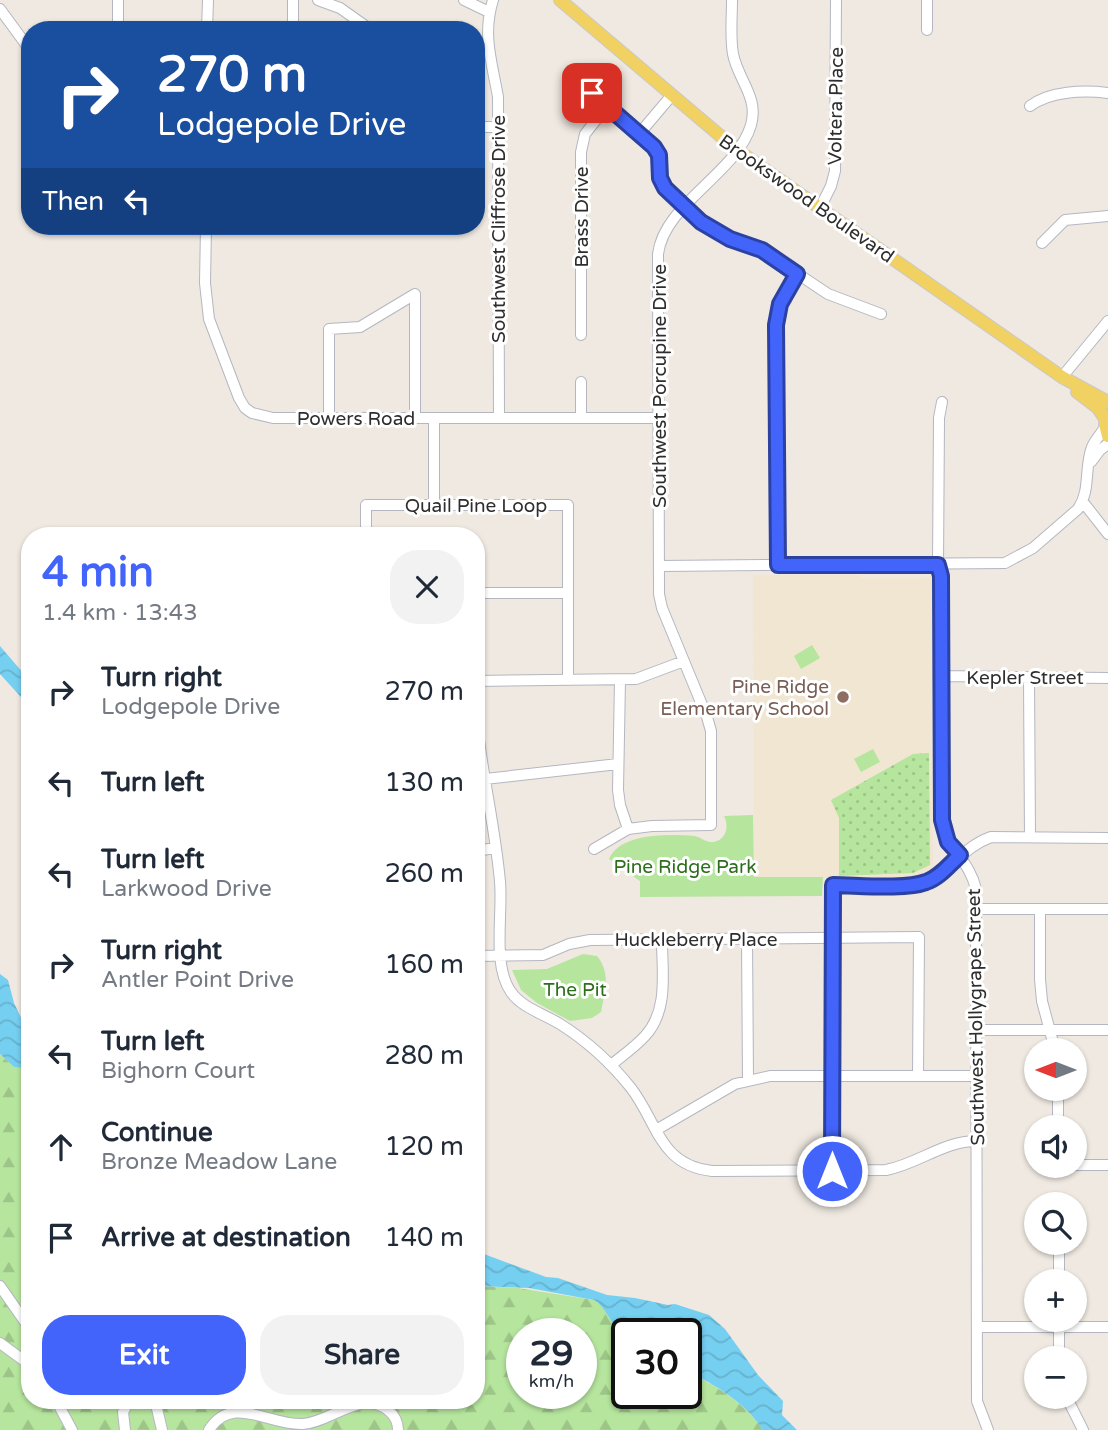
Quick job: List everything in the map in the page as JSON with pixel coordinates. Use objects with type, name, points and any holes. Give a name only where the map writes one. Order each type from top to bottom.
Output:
[{"type":"main road","name":"Brookswood Boulevard","points":[[560,0],[737,150],[1065,379],[1098,408],[1107,425]]},
{"type":"main road","name":"Brookswood Boulevard","points":[[1065,379],[1108,402]]},
{"type":"street","points":[[118,0],[118,21]]},
{"type":"street","points":[[208,0],[208,21]]},
{"type":"street","points":[[293,0],[293,21]]},
{"type":"street","points":[[318,0],[351,14],[360,21]]},
{"type":"street","points":[[464,0],[489,12]]},
{"type":"street","name":"Southwest Cliffrose Drive","points":[[493,0],[489,12],[487,42],[498,97],[499,127],[499,418]]},
{"type":"street","name":"Southwest Porcupine Drive","points":[[628,830],[652,826],[711,825],[710,731],[707,717],[662,608],[659,594],[660,243],[667,227],[737,150],[751,127],[753,106],[750,93],[733,54],[732,0]]},
{"type":"street","name":"Voltera Place","points":[[820,208],[831,187],[835,171],[836,0]]},
{"type":"street","points":[[926,30],[927,0]]},
{"type":"street","points":[[0,9],[21,38]]},
{"type":"street","points":[[577,81],[657,150],[660,178],[665,188],[685,208],[717,232],[762,250],[828,294],[881,314]]},
{"type":"street","points":[[1030,106],[1048,97],[1081,92],[1108,93]]},
{"type":"street","points":[[639,134],[672,95]]},
{"type":"street","name":"Brass Drive","points":[[581,335],[581,152],[585,134],[607,106]]},
{"type":"street","points":[[485,127],[499,127]]},
{"type":"street","points":[[1042,243],[1065,220],[1108,216]]},
{"type":"street","name":"Powers Road","points":[[206,235],[205,283],[209,319],[245,408],[262,417],[659,418]]},
{"type":"street","points":[[778,565],[776,325],[780,304],[797,274]]},
{"type":"street","points":[[329,419],[329,328],[360,327],[415,294],[415,418]]},
{"type":"street","points":[[1065,379],[1108,321]]},
{"type":"street","points":[[580,382],[581,418]]},
{"type":"street","name":"Southwest Hollygrape Street","points":[[942,402],[939,418],[938,565],[941,576],[942,820],[948,842],[973,875],[977,909],[977,1401],[988,1430]]},
{"type":"street","points":[[433,418],[434,505]]},
{"type":"street","points":[[660,566],[989,565],[1017,559],[1053,531],[1083,502],[1091,448],[1107,425]]},
{"type":"street","points":[[1090,464],[1108,444]]},
{"type":"street","points":[[1083,502],[1108,534]]},
{"type":"street","name":"Quail Pine Loop","points":[[366,527],[366,505],[568,505],[568,680]]},
{"type":"street","points":[[485,593],[568,593]]},
{"type":"street","points":[[485,681],[620,680],[646,677],[684,661]]},
{"type":"street","name":"Kepler Street","points":[[941,676],[1108,678]]},
{"type":"street","points":[[1029,677],[1030,837]]},
{"type":"street","points":[[594,849],[628,830],[620,805],[620,680]]},
{"type":"street","points":[[618,764],[485,779],[500,885],[503,979],[513,995],[584,1040],[632,1089],[662,1142],[674,1157],[682,1163],[701,1169],[886,1170],[903,1167],[954,1143],[977,1141]]},
{"type":"street","points":[[832,1171],[833,885],[925,883],[937,876],[974,843],[991,837],[1108,838]]},
{"type":"street","points":[[485,850],[495,848]]},
{"type":"street","points":[[977,909],[1108,909]]},
{"type":"street","points":[[1040,909],[1040,979],[1051,1038]]},
{"type":"street","name":"Huckleberry Place","points":[[485,956],[543,955],[590,940],[919,937],[918,1076]]},
{"type":"street","points":[[747,939],[748,1080]]},
{"type":"street","points":[[611,1065],[645,1036],[659,1011],[662,996],[662,940]]},
{"type":"street","points":[[977,1030],[1108,1030]]},
{"type":"street","points":[[656,1130],[735,1084],[771,1076],[976,1076]]},
{"type":"street","points":[[1087,1165],[1108,1165]]},
{"type":"street","points":[[0,1286],[21,1316]]},
{"type":"street","points":[[978,1327],[1024,1325]]},
{"type":"street","points":[[1087,1325],[1108,1327]]},
{"type":"street","points":[[0,1343],[21,1354]]},
{"type":"street","points":[[60,1409],[72,1430]]},
{"type":"street","points":[[125,1409],[125,1430]]},
{"type":"street","points":[[157,1409],[162,1430]]},
{"type":"street","points":[[209,1430],[215,1420],[231,1412],[248,1413],[278,1422],[303,1424],[325,1419],[346,1409]]},
{"type":"street","points":[[386,1409],[393,1415],[398,1430]]},
{"type":"street","points":[[1072,1409],[1083,1430]]},
{"type":"shaded area","name":"Pine Ridge Elementary School","points":[[753,575],[858,575],[863,578],[932,576],[933,870],[907,878],[754,877]]},
{"type":"green space","points":[[812,645],[820,658],[801,669],[794,656]]},
{"type":"green space","points":[[873,749],[880,762],[861,772],[854,759]]},
{"type":"green space","points":[[929,753],[930,865],[913,873],[839,876],[839,818],[831,800],[913,754]]},
{"type":"green space","name":"Pine Ridge Park","points":[[753,815],[754,877],[823,877],[822,896],[640,897],[640,881],[609,859],[623,844],[646,837],[694,836],[714,842],[726,832],[724,816]]},
{"type":"green space","name":"The Pit","points":[[583,954],[597,956],[605,976],[601,1012],[592,1018],[570,1021],[537,1003],[521,990],[512,970],[547,969]]},
{"type":"green space","points":[[0,1054],[14,1067],[21,1068],[21,1409],[485,1409],[485,1286],[518,1288],[594,1300],[603,1308],[611,1321],[611,1409],[702,1409],[702,1379],[738,1403],[763,1430],[0,1430]]},
{"type":"water","points":[[0,646],[21,670],[21,697],[0,674]]},
{"type":"water","points":[[0,974],[8,980],[21,1017],[21,1068],[14,1067],[0,1054]]},
{"type":"water","points":[[485,1254],[546,1277],[558,1278],[607,1295],[675,1304],[709,1315],[725,1329],[758,1375],[783,1401],[782,1415],[797,1430],[763,1430],[738,1402],[702,1379],[702,1318],[611,1318],[611,1321],[594,1300],[529,1288],[485,1286]]},
{"type":"place","name":"Pine Ridge Elementary School","points":[[843,697]]},
{"type":"route","points":[[592,93],[657,150],[662,183],[685,208],[717,232],[762,250],[797,274],[780,304],[776,325],[778,565],[938,565],[941,576],[942,820],[948,842],[960,855],[925,883],[833,885],[832,1171]]}]
